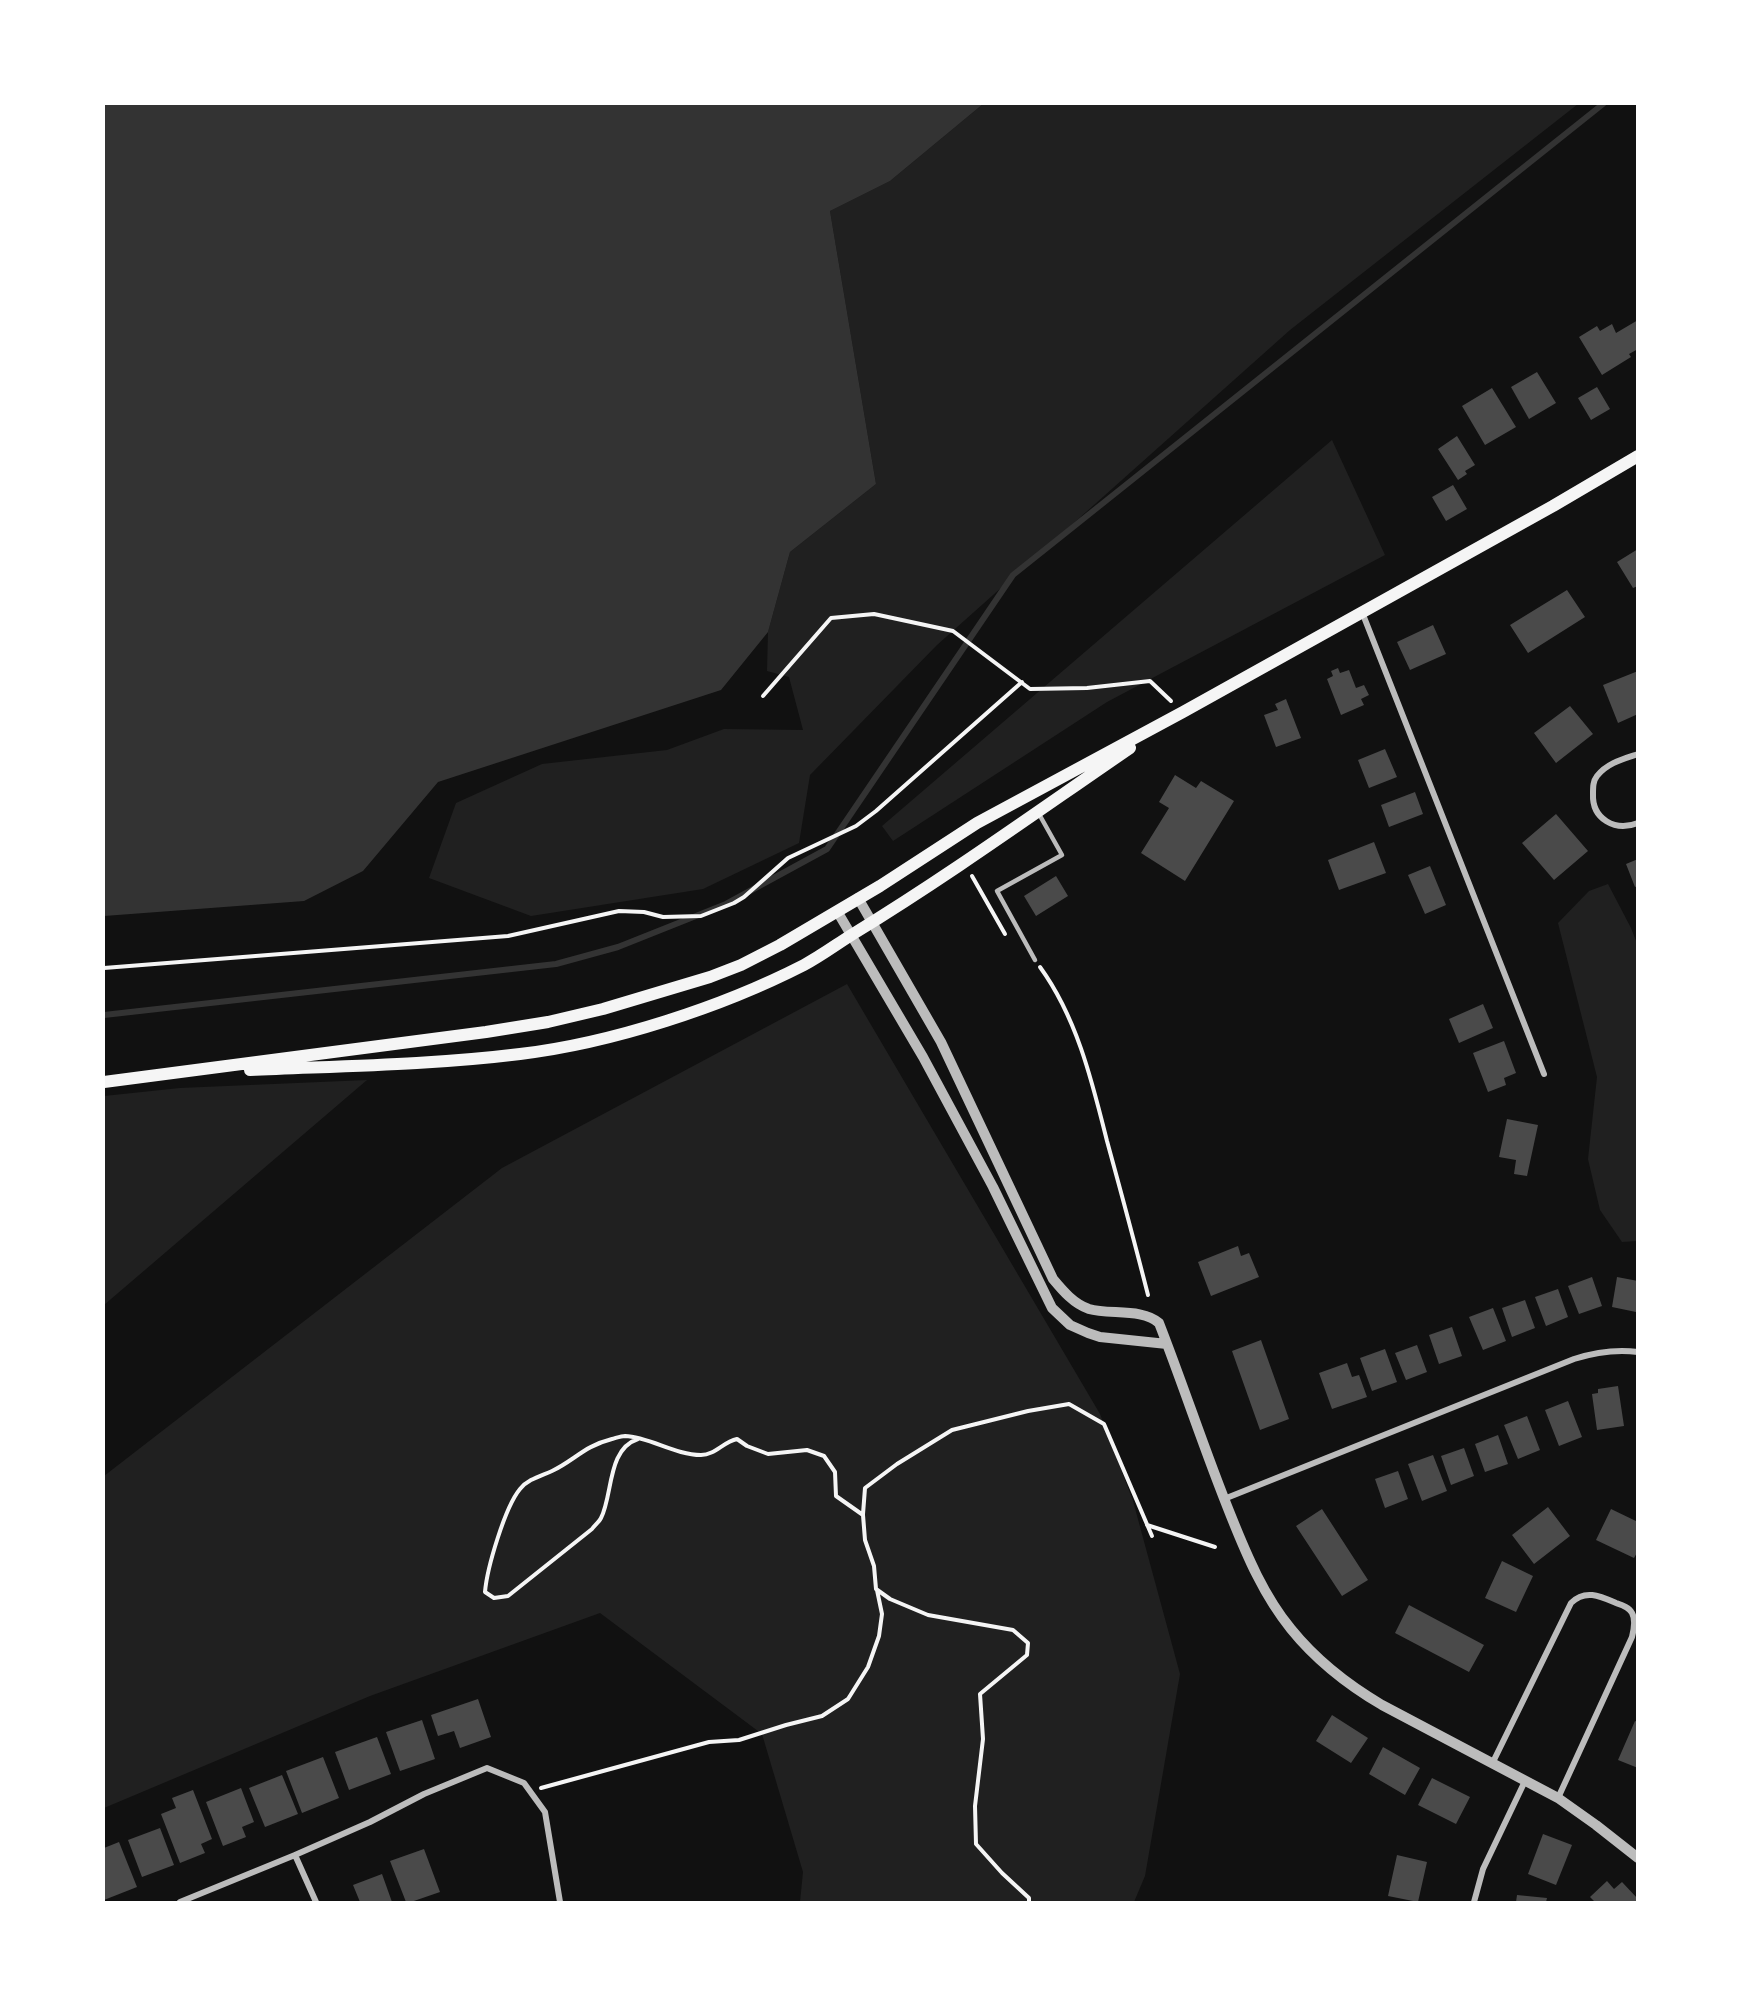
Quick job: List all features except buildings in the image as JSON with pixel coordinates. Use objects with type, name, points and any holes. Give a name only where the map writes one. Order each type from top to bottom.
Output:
[{"type":"main road","points":[[104,1082],[548,1022],[710,977],[741,965],[837,911],[977,823],[1183,712],[1553,506],[1638,456]]},
{"type":"main road","points":[[164,1074],[462,1060],[522,1054],[643,1027],[729,999],[806,964],[873,922],[1183,712]]},
{"type":"street","points":[[1362,612],[1544,1074]]},
{"type":"street","points":[[1638,754],[1607,766],[1596,777],[1593,797],[1594,807],[1601,817],[1616,826],[1628,827],[1638,823]]},
{"type":"street","points":[[858,898],[941,1042],[1053,1279],[1072,1299],[1089,1309],[1140,1315],[1154,1319],[1158,1323],[1224,1499],[1250,1561],[1264,1589],[1290,1628],[1305,1645],[1354,1688],[1558,1798],[1638,1858]]},
{"type":"street","points":[[837,911],[923,1057],[993,1187],[1052,1308],[1070,1325],[1100,1337],[1167,1344]]},
{"type":"street","points":[[1224,1499],[1574,1359],[1597,1352],[1621,1350],[1638,1352]]},
{"type":"street","points":[[1492,1764],[1571,1604],[1577,1597],[1593,1594],[1626,1607],[1632,1612],[1634,1619],[1632,1637],[1558,1798]]},
{"type":"street","points":[[180,1902],[295,1855],[370,1822],[424,1794],[488,1768],[524,1783],[545,1812],[560,1902]]},
{"type":"street","points":[[1474,1902],[1483,1869],[1525,1781]]},
{"type":"street","points":[[295,1855],[316,1902]]},
{"type":"lane","points":[[1035,960],[997,891],[1062,855],[1038,812]]},
{"type":"path","points":[[763,696],[831,618],[874,614],[953,631],[1030,689],[1087,688],[1149,681],[1183,712]]},
{"type":"path","points":[[104,968],[508,936],[619,911],[644,912],[663,917],[701,916],[744,897],[788,858],[856,826],[1022,682]]},
{"type":"path","points":[[972,876],[1007,938]]},
{"type":"path","points":[[1035,960],[1075,1031],[1148,1296]]},
{"type":"path","points":[[530,1791],[709,1742],[739,1740],[822,1716],[848,1699],[868,1667],[879,1636],[882,1614],[876,1589],[874,1566],[865,1540],[863,1515],[865,1488],[897,1464],[952,1430],[1028,1411],[1069,1404],[1104,1424],[1152,1536]]},
{"type":"path","points":[[638,1439],[628,1445],[618,1458],[611,1475],[601,1518],[592,1529],[553,1562],[537,1570],[508,1596],[494,1598],[485,1592],[490,1563],[510,1508],[520,1489],[534,1478],[553,1470],[596,1443],[625,1436],[638,1439],[672,1449],[702,1455],[715,1452],[729,1440],[737,1438],[747,1446],[768,1454],[807,1450],[824,1456],[835,1472],[836,1496],[863,1515]]},
{"type":"path","points":[[1147,1525],[1215,1547]]},
{"type":"path","points":[[876,1589],[890,1599],[928,1615],[1013,1630],[1028,1643],[1027,1655],[980,1694],[983,1739],[975,1806],[976,1844],[1029,1898],[1029,1902]]},
{"type":"shaded area","points":[[104,104],[983,104],[890,181],[830,211],[876,484],[790,552],[768,632],[721,690],[438,782],[363,871],[304,901],[104,916]]},
{"type":"shaded area","points":[[983,104],[1578,104],[1290,330],[937,645],[810,775],[799,843],[703,889],[531,916],[429,878],[456,803],[542,764],[667,750],[724,729],[803,730],[789,677],[767,671],[768,632],[790,552],[876,484],[830,211],[890,181]]},
{"type":"shaded area","points":[[1332,440],[1385,555],[1107,702],[893,841],[882,826]]},
{"type":"shaded area","points":[[1608,884],[1638,946],[1637,1241],[1622,1242],[1600,1210],[1588,1159],[1597,1077],[1558,923],[1589,891]]},
{"type":"shaded area","points":[[847,984],[1100,1414],[1133,1501],[1180,1674],[1145,1876],[1134,1902],[800,1902],[803,1872],[762,1734],[600,1613],[370,1696],[104,1808],[104,1476],[502,1168]]},
{"type":"shaded area","points":[[367,1080],[104,1305],[104,1096],[180,1088]]},
{"type":"waterway","points":[[104,1015],[556,964],[618,947],[726,904],[827,849],[1013,575],[1603,104]]}]
